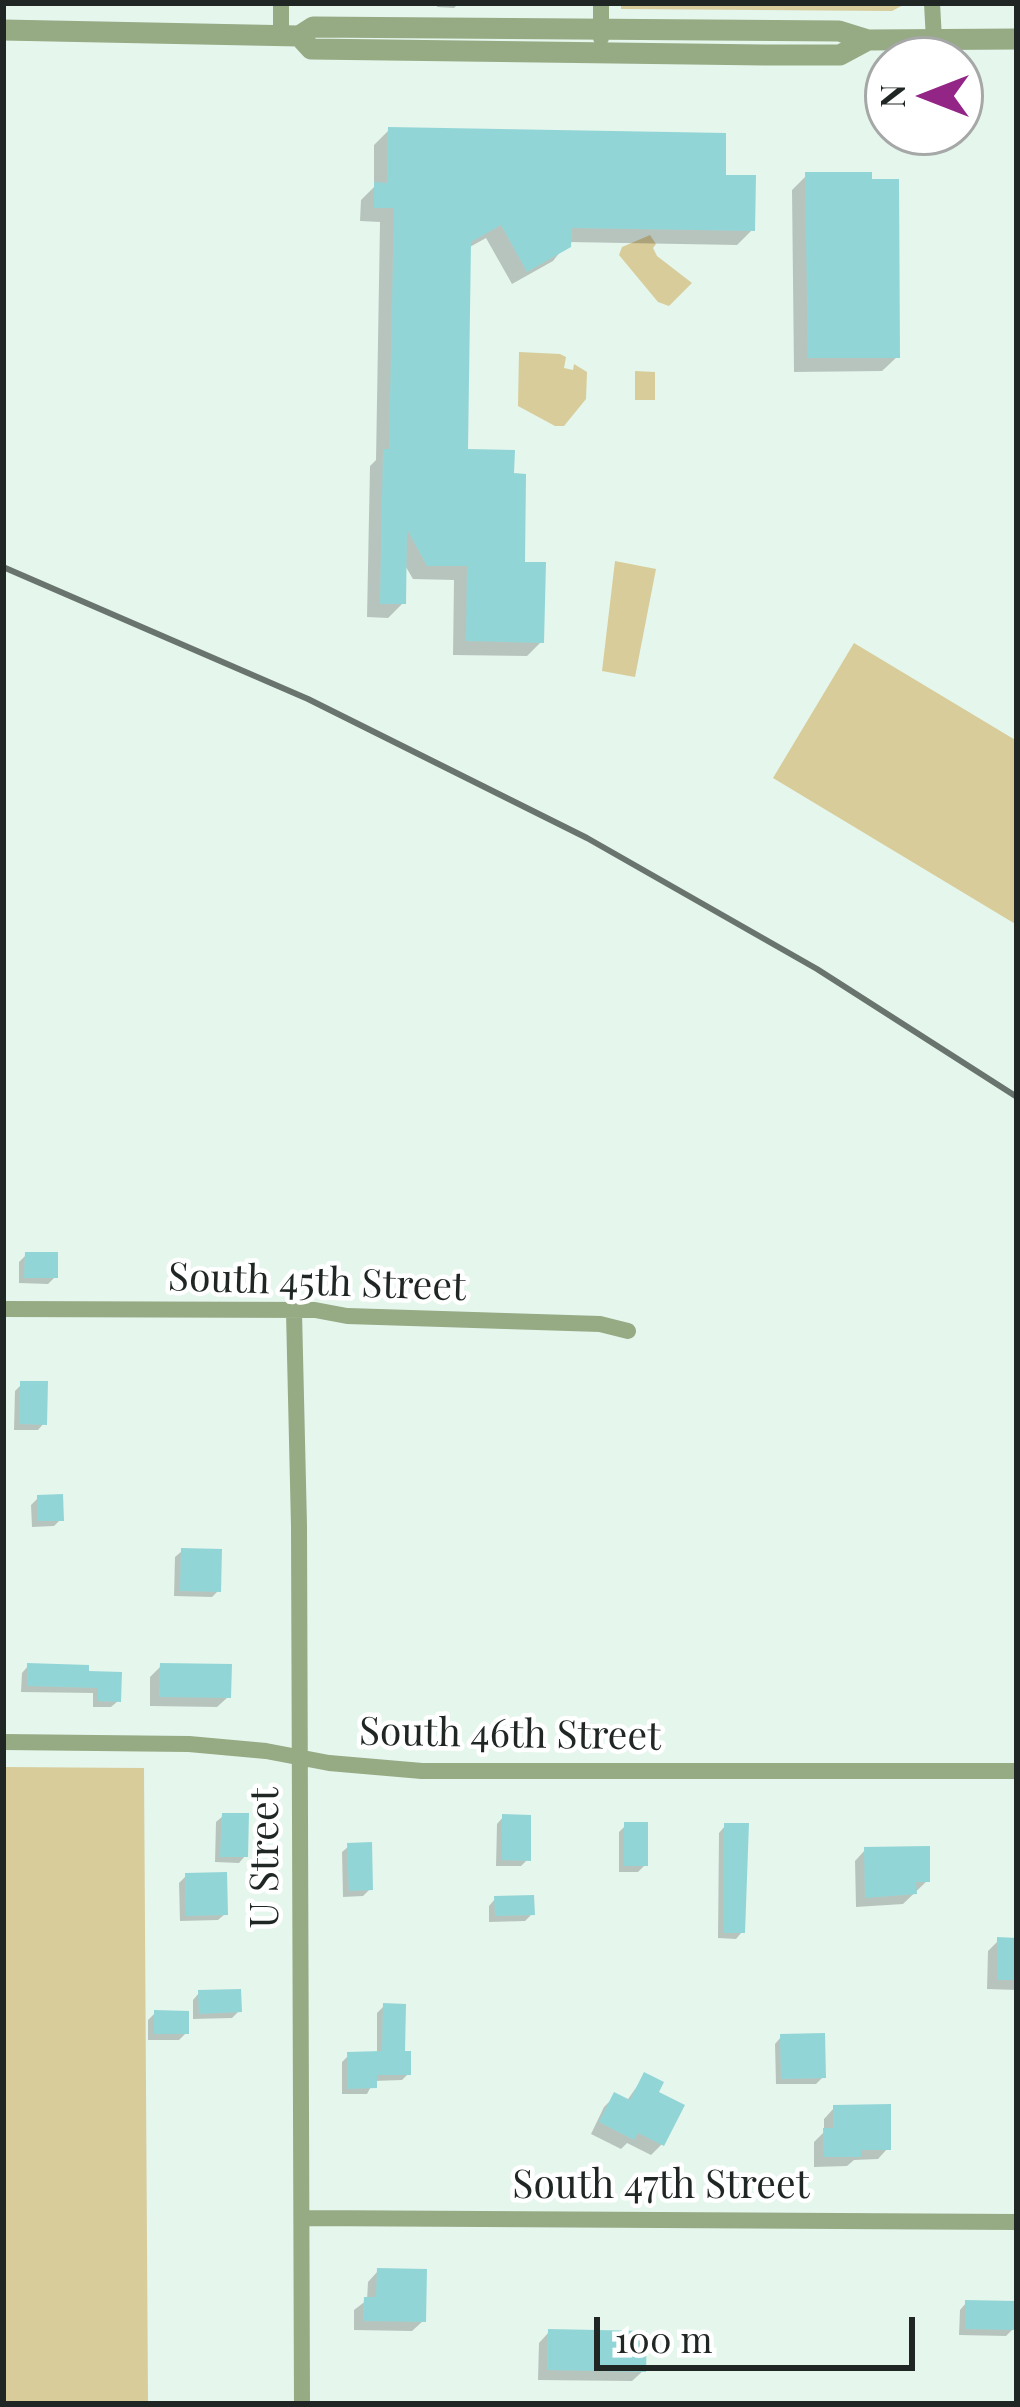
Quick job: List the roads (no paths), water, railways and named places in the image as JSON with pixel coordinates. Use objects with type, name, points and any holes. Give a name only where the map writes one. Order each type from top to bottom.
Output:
[{"type":"street","points":[[280,3],[290,35]]},
{"type":"street","points":[[601,3],[601,42]]},
{"type":"street","points":[[932,3],[934,36]]},
{"type":"street","points":[[3,30],[290,35],[311,50],[601,42],[840,55],[864,42]]},
{"type":"street","points":[[984,39],[1017,39]]},
{"type":"street","name":"South 45th Street","points":[[3,1309],[294,1312],[600,1324],[628,1331]]},
{"type":"street","name":"U Street","points":[[294,1312],[302,2404]]},
{"type":"street","name":"South 46th Street","points":[[3,1742],[189,1744],[422,1771],[1017,1771]]},
{"type":"street","name":"South 47th Street","points":[[304,2218],[1017,2222]]},
{"type":"railway","points":[[3,567],[308,699],[587,838],[817,969],[1017,1097]]}]
